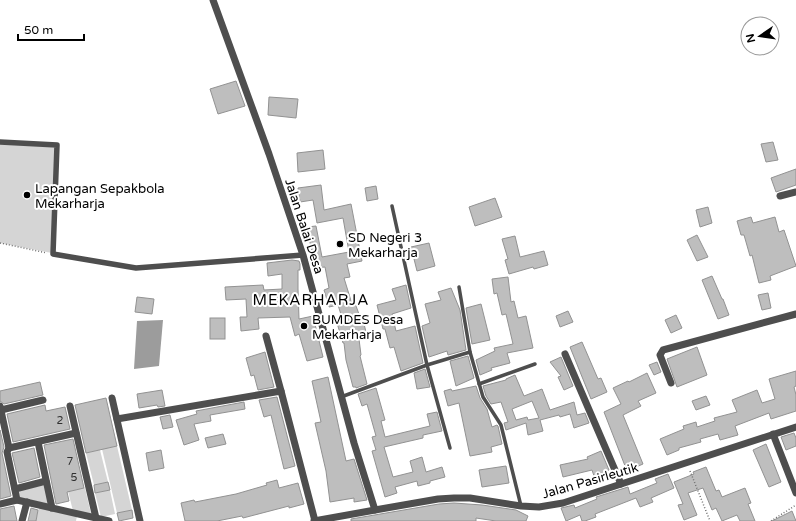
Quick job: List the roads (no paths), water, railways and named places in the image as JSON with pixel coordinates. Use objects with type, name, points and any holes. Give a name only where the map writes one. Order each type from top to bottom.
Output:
[{"type":"street","name":"Jalan Balai Desa","points":[[213,0],[269,154],[303,255],[341,397],[375,510]]},
{"type":"street","points":[[0,142],[57,145],[53,254],[136,268],[303,255]]},
{"type":"street","points":[[780,196],[796,192]]},
{"type":"street","points":[[671,383],[660,355],[663,350],[796,314]]},
{"type":"street","points":[[266,336],[315,521]]},
{"type":"street","points":[[565,354],[621,484]]},
{"type":"street","points":[[117,419],[281,390]]},
{"type":"street","points":[[112,398],[140,521]]},
{"type":"street","points":[[17,500],[5,444],[0,408],[43,400]]},
{"type":"street","points":[[70,406],[96,518]]},
{"type":"street","name":"Jalan Pasirleutik","points":[[315,521],[438,499],[465,498],[521,506],[540,507],[563,503],[796,427]]},
{"type":"street","points":[[5,444],[38,442],[76,433]]},
{"type":"street","points":[[772,434],[796,493]]},
{"type":"street","points":[[38,442],[52,508]]},
{"type":"street","points":[[15,489],[46,481]]},
{"type":"street","points":[[0,504],[17,500],[109,521]]},
{"type":"street","points":[[22,521],[27,502]]},
{"type":"lane","points":[[392,206],[428,365],[450,448]]},
{"type":"lane","points":[[459,287],[470,352],[479,384],[483,398],[501,425],[521,506]]},
{"type":"lane","points":[[341,397],[428,365],[470,352]]},
{"type":"lane","points":[[479,384],[535,364]]},
{"type":"place","name":"Lapangan Sepakbola Mekarharja","points":[[27,195]]},
{"type":"place","name":"SD Negeri 3 Mekarharja","points":[[340,244]]},
{"type":"place","name":"BUMDES Desa Mekarharja","points":[[304,326]]},
{"type":"district","name":"MEKARHARJA","points":[[311,300]]}]
